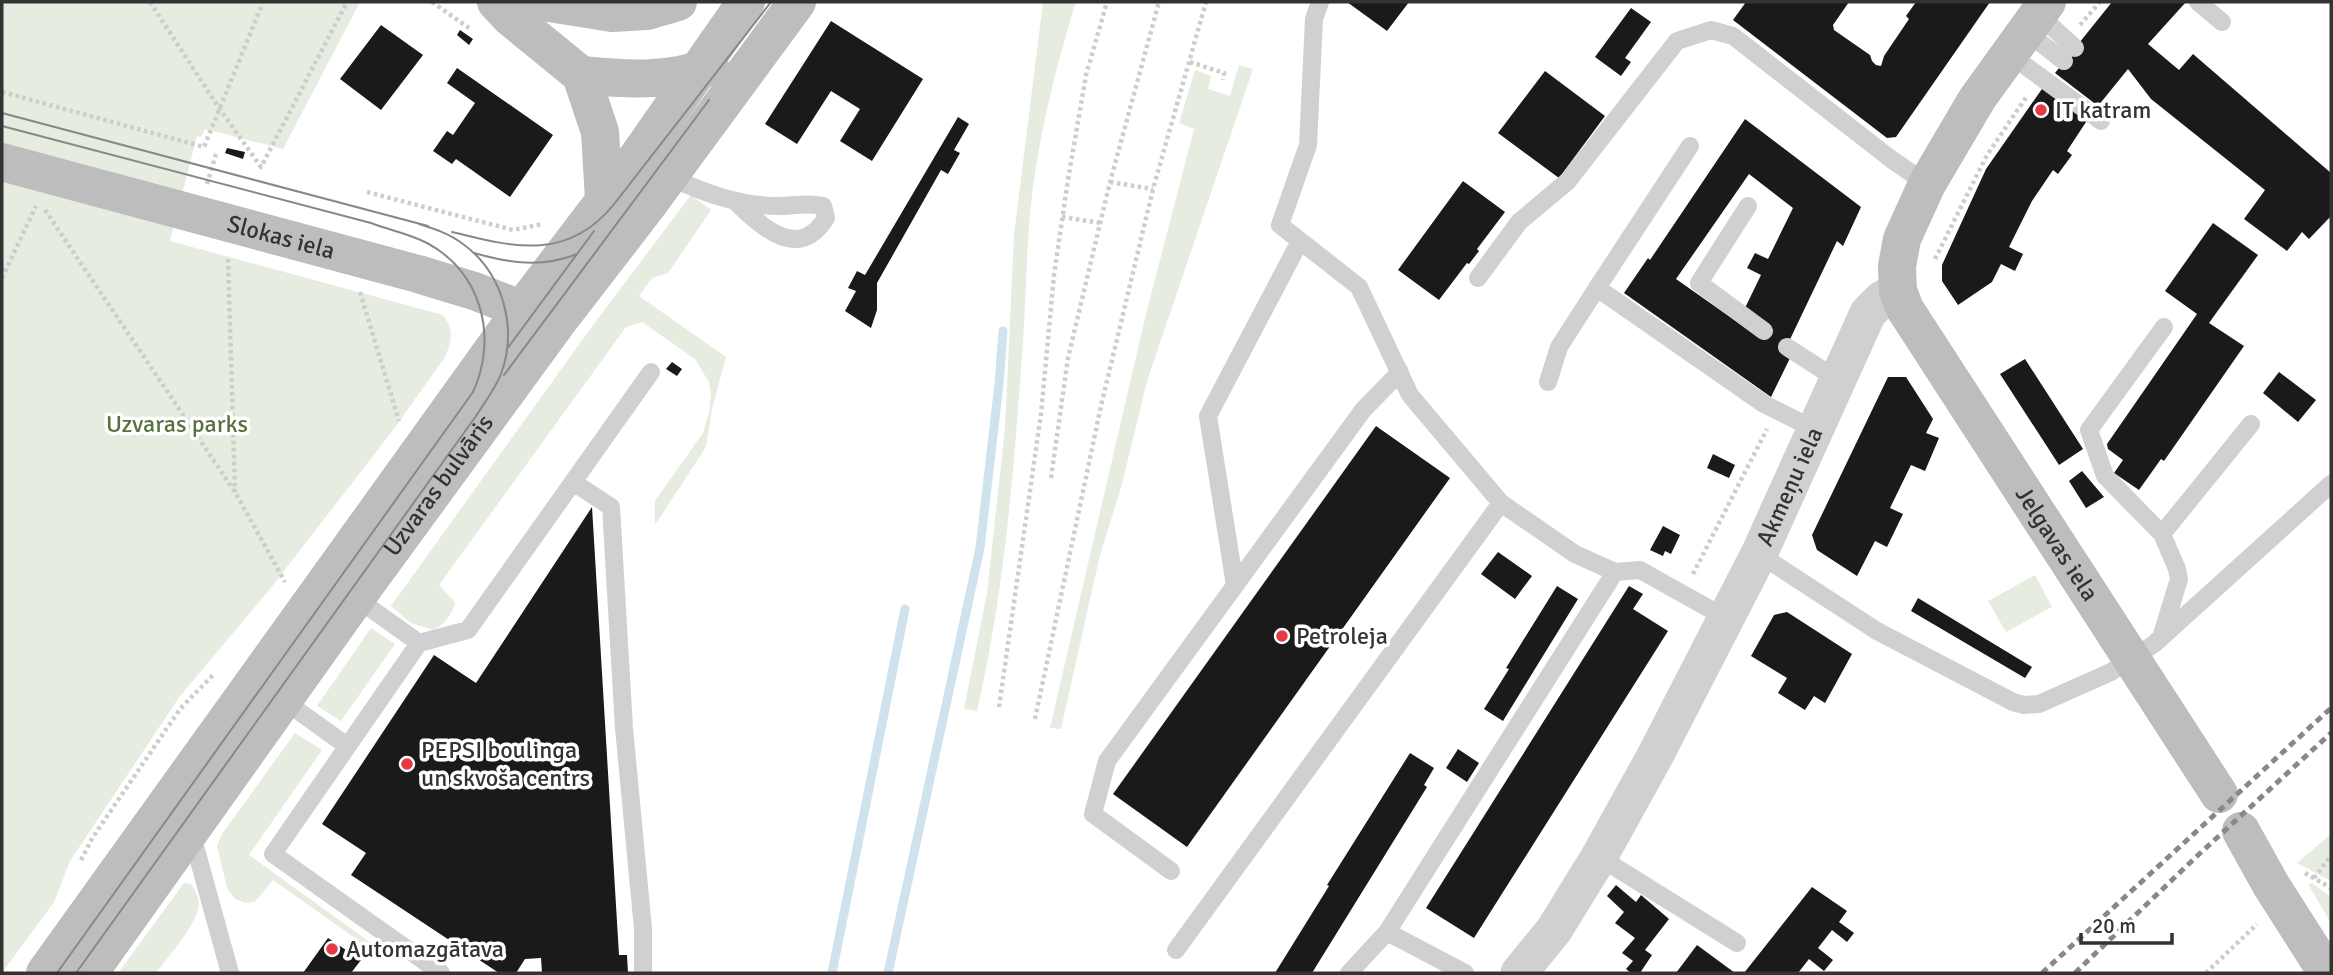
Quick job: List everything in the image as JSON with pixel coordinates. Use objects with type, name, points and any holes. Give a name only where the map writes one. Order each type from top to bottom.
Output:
[{"type":"main road","points":[[496,2],[510,18],[581,75],[600,132],[604,199]]},
{"type":"main road","points":[[543,2],[612,13],[647,11],[678,2]]},
{"type":"main road","name":"Uzvaras bulvāris","points":[[89,973],[191,831],[269,691],[356,598],[539,316],[604,199],[639,155],[746,2]]},
{"type":"main road","name":"Uzvaras bulvāris","points":[[45,973],[269,691],[539,316],[668,176],[797,2]]},
{"type":"main road","points":[[1898,291],[1897,266],[1902,239],[1927,184],[1977,99],[2030,25]]},
{"type":"main road","points":[[581,75],[628,79],[697,72],[763,47]]},
{"type":"main road","name":"Slokas iela","points":[[2,162],[418,274],[474,291],[539,316]]},
{"type":"main road","name":"Jelgavas iela","points":[[1898,291],[1905,309],[2219,794]]},
{"type":"main road","points":[[2241,831],[2271,885],[2327,973]]},
{"type":"street","name":"Akmeņu iela","points":[[1519,973],[1554,930],[1599,857],[1655,756],[1759,554],[1868,313],[1882,299],[1898,291]]},
{"type":"lane","points":[[1320,2],[1314,19],[1308,145],[1280,225],[1359,288],[1410,395],[1501,503],[1575,554],[1615,572],[1640,570],[1726,618]]},
{"type":"lane","points":[[2198,2],[2221,22]]},
{"type":"lane","points":[[2030,25],[2068,50]]},
{"type":"lane","points":[[2030,25],[2040,75],[2101,121]]},
{"type":"lane","points":[[1478,278],[1519,222],[1568,181],[1677,41],[1711,30],[1733,36],[1927,184]]},
{"type":"lane","points":[[1548,382],[1559,347],[1690,146]]},
{"type":"lane","points":[[668,176],[709,195],[736,202]]},
{"type":"lane","points":[[1748,206],[1699,283],[1763,331]]},
{"type":"lane","points":[[1235,586],[1208,416],[1300,241]]},
{"type":"lane","points":[[1597,288],[1776,411],[1816,430]]},
{"type":"lane","points":[[2161,638],[2179,579],[2162,534],[2105,476],[2089,430],[2164,327]]},
{"type":"lane","points":[[1787,347],[1838,380]]},
{"type":"lane","points":[[441,973],[273,854],[419,643],[468,630],[651,372]]},
{"type":"lane","points":[[1171,871],[1093,814],[1107,761],[1363,410],[1400,372]]},
{"type":"lane","points":[[2162,534],[2250,424]]},
{"type":"lane","points":[[573,482],[611,507],[624,728],[643,929],[643,973]]},
{"type":"lane","points":[[1759,554],[1877,631],[2013,702],[2024,705],[2039,704],[2111,672],[2161,638],[2331,484]]},
{"type":"lane","points":[[1176,950],[1501,503]]},
{"type":"lane","points":[[1349,973],[1387,932],[1615,572]]},
{"type":"lane","points":[[356,598],[419,643]]},
{"type":"lane","points":[[269,691],[348,746]]},
{"type":"lane","points":[[191,831],[230,973]]},
{"type":"lane","points":[[1599,857],[1737,943]]},
{"type":"lane","points":[[1387,932],[1465,973]]},
{"type":"path","points":[[150,2],[261,167],[347,2]]},
{"type":"path","points":[[2,92],[204,147],[263,2]]},
{"type":"path","points":[[999,707],[1041,414],[1062,216],[1086,75],[1107,2]]},
{"type":"path","points":[[1051,478],[1068,358],[1110,182],[1159,2]]},
{"type":"path","points":[[1035,719],[1101,406],[1153,190],[1206,2]]},
{"type":"path","points":[[2068,50],[2100,2]]},
{"type":"path","points":[[1190,62],[1224,73],[1223,80]]},
{"type":"path","points":[[1933,263],[1987,155],[2040,75]]},
{"type":"path","points":[[205,193],[216,155]]},
{"type":"path","points":[[1110,182],[1153,190]]},
{"type":"path","points":[[367,192],[513,230],[544,224]]},
{"type":"path","points":[[2,278],[38,201],[235,492],[288,586],[296,575]]},
{"type":"path","points":[[1062,216],[1101,223]]},
{"type":"path","points":[[228,251],[235,492]]},
{"type":"path","points":[[371,289],[358,285],[402,432]]},
{"type":"path","points":[[1683,593],[1776,411]]},
{"type":"path","points":[[2314,878],[2331,856]]},
{"type":"path","points":[[2206,973],[2259,922]]},
{"type":"green space","name":"Uzvaras parks","points":[[2,2],[360,2],[283,149],[205,129],[201,137],[197,136],[170,241],[443,315],[451,337],[443,360],[390,434],[270,589],[180,696],[70,861],[54,902],[2,973]]},
{"type":"green space","points":[[1043,2],[1076,2],[1048,104],[1033,189],[1020,388],[1007,528],[995,620],[977,711],[964,709],[987,593],[1005,428],[1014,235]]},
{"type":"green space","points":[[1239,65],[1253,69],[1147,381],[1122,484],[1099,559],[1061,729],[1050,728],[1145,318],[1194,129],[1179,123],[1195,70],[1211,76],[1208,89],[1230,96]]},
{"type":"green space","points":[[691,195],[711,210],[668,273],[652,278],[639,296],[726,357],[712,409],[706,447],[655,525],[655,501],[703,433],[711,396],[709,382],[695,359],[642,322],[626,327],[439,585],[455,602],[447,619],[433,630],[411,623],[391,606],[593,325]]},
{"type":"green space","points":[[2035,575],[2052,607],[2006,632],[1988,601]]},
{"type":"green space","points":[[371,628],[395,644],[341,721],[317,706]]},
{"type":"green space","points":[[295,733],[322,750],[249,855],[375,946],[366,959],[350,948],[355,938],[273,880],[255,902],[245,903],[235,899],[227,888],[217,846],[222,834]]},
{"type":"green space","points":[[2331,834],[2331,881],[2297,863]]},
{"type":"green space","points":[[184,883],[191,884],[199,905],[181,940],[156,973],[118,973]]},
{"type":"green space","points":[[2312,883],[2331,897],[2331,923],[2308,884]]},
{"type":"building","points":[[1347,2],[1409,2],[1387,31]]},
{"type":"building","points":[[1746,2],[1849,2],[1833,25],[1834,30],[1870,55],[1876,65],[1881,66],[1884,56],[1909,19],[1906,16],[1916,2],[1990,2],[1896,137],[1887,138],[1733,20]]},
{"type":"building","points":[[2112,2],[2186,2],[2148,44],[2179,70],[2193,54],[2331,173],[2331,216],[2309,239],[2302,232],[2287,251],[2244,219],[2265,190],[2151,99],[2128,69],[2098,106],[2055,73]]},
{"type":"building","points":[[1631,8],[1651,22],[1625,58],[1631,62],[1621,76],[1595,57]]},
{"type":"building","points":[[831,21],[923,79],[872,161],[840,141],[860,109],[831,91],[797,144],[765,124]]},
{"type":"building","points":[[381,25],[423,55],[381,110],[340,79]]},
{"type":"building","points":[[460,30],[473,39],[469,45],[457,35]]},
{"type":"building","points":[[457,68],[553,135],[510,197],[456,159],[452,164],[433,151],[447,131],[453,135],[475,103],[447,83]]},
{"type":"building","points":[[1545,71],[1605,116],[1559,178],[1498,133]]},
{"type":"building","points":[[2044,86],[2086,122],[2067,151],[2072,155],[2058,174],[2053,170],[2032,201],[2009,247],[2023,254],[2015,271],[2001,264],[1992,282],[1958,305],[1942,281],[1942,265],[1986,169]]},
{"type":"building","points":[[958,117],[969,124],[954,150],[960,153],[948,174],[941,170],[877,283],[877,310],[871,328],[845,311],[856,291],[848,288],[857,271],[865,275]]},
{"type":"building","points":[[1745,119],[1861,207],[1843,246],[1837,241],[1783,354],[1790,358],[1771,397],[1624,293],[1648,258],[1650,260]],"holes":[[[1749,174],[1793,208],[1768,259],[1755,253],[1747,268],[1761,275],[1745,308],[1760,338],[1676,279]]]},
{"type":"building","points":[[227,148],[245,152],[243,159],[225,153]]},
{"type":"building","points":[[1463,181],[1505,212],[1477,249],[1479,251],[1439,300],[1398,270]]},
{"type":"building","points":[[2213,223],[2258,255],[2209,323],[2244,346],[2164,461],[2161,459],[2139,490],[2114,473],[2123,460],[2108,449],[2107,444],[2197,314],[2165,291]]},
{"type":"building","points":[[2025,359],[2083,449],[2059,465],[2000,374]]},
{"type":"building","points":[[672,362],[682,369],[677,376],[666,369]]},
{"type":"building","points":[[2279,372],[2316,400],[2298,422],[2263,393]]},
{"type":"building","points":[[1888,377],[1906,377],[1933,419],[1926,433],[1939,438],[1925,471],[1911,465],[1890,508],[1903,514],[1887,547],[1875,541],[1857,576],[1817,550],[1812,535]]},
{"type":"building","name":"Petroleja","points":[[1376,426],[1450,478],[1187,847],[1113,794]]},
{"type":"building","points":[[1713,454],[1735,465],[1729,478],[1707,468]]},
{"type":"building","points":[[2082,471],[2104,497],[2086,508],[2069,481]]},
{"type":"building","points":[[592,507],[619,955],[627,955],[628,973],[542,973],[541,958],[525,959],[516,973],[499,973],[351,875],[366,853],[322,824],[434,655],[476,683]]},
{"type":"building","points":[[1663,526],[1680,535],[1671,554],[1665,551],[1663,556],[1650,550]]},
{"type":"building","points":[[1498,552],[1532,576],[1515,599],[1481,574]]},
{"type":"building","points":[[1557,586],[1578,599],[1503,721],[1484,709]]},
{"type":"building","points":[[1629,586],[1643,594],[1633,609],[1668,631],[1474,938],[1426,908]]},
{"type":"building","points":[[1918,598],[2032,667],[2025,678],[1911,611]]},
{"type":"building","points":[[1787,612],[1852,654],[1825,703],[1814,696],[1805,710],[1778,693],[1787,678],[1751,656],[1774,615]]},
{"type":"building","points":[[1458,749],[1479,763],[1467,782],[1446,768]]},
{"type":"building","points":[[1410,753],[1434,768],[1424,785],[1427,787],[1312,973],[1275,973],[1329,886],[1327,885]]},
{"type":"building","points":[[1616,885],[1636,902],[1641,895],[1669,919],[1645,950],[1652,955],[1640,973],[1631,973],[1626,969],[1633,961],[1622,953],[1635,938],[1615,923],[1624,912],[1607,896]]},
{"type":"building","points":[[1812,887],[1847,911],[1839,922],[1854,933],[1847,942],[1832,930],[1818,948],[1833,960],[1824,971],[1809,959],[1798,973],[1744,973]]},
{"type":"building","name":"Automazgātava","points":[[328,938],[361,960],[351,973],[303,973]]},
{"type":"building","points":[[1697,945],[1735,973],[1676,973]]},
{"type":"waterway","points":[[888,973],[980,548],[1003,331]]},
{"type":"waterway","points":[[832,973],[905,609]]},
{"type":"tram line","points":[[452,232],[498,242],[540,245],[560,242],[597,222],[615,203],[771,2]]},
{"type":"tram line","points":[[504,375],[709,100]]},
{"type":"tram line","points":[[2,113],[428,226]]},
{"type":"tram line","points":[[2,126],[371,223],[420,240],[446,256],[461,271],[480,308],[484,329],[484,350],[473,392],[57,973]]},
{"type":"tram line","points":[[76,973],[476,416],[499,380],[508,338],[507,320],[497,286],[477,256],[463,244],[419,224]]},
{"type":"tram line","points":[[507,349],[594,231]]},
{"type":"tram line","points":[[474,253],[526,262],[551,261],[577,254]]},
{"type":"railway","points":[[2042,973],[2331,708]]},
{"type":"railway","points":[[2075,973],[2331,733]]},
{"type":"place","name":"IT katram","points":[[2041,110]]},
{"type":"place","name":"Petroleja","points":[[1282,636]]},
{"type":"place","name":"PEPSI boulinga un skvoša centrs","points":[[407,764]]},
{"type":"place","name":"Automazgātava","points":[[332,949]]}]
